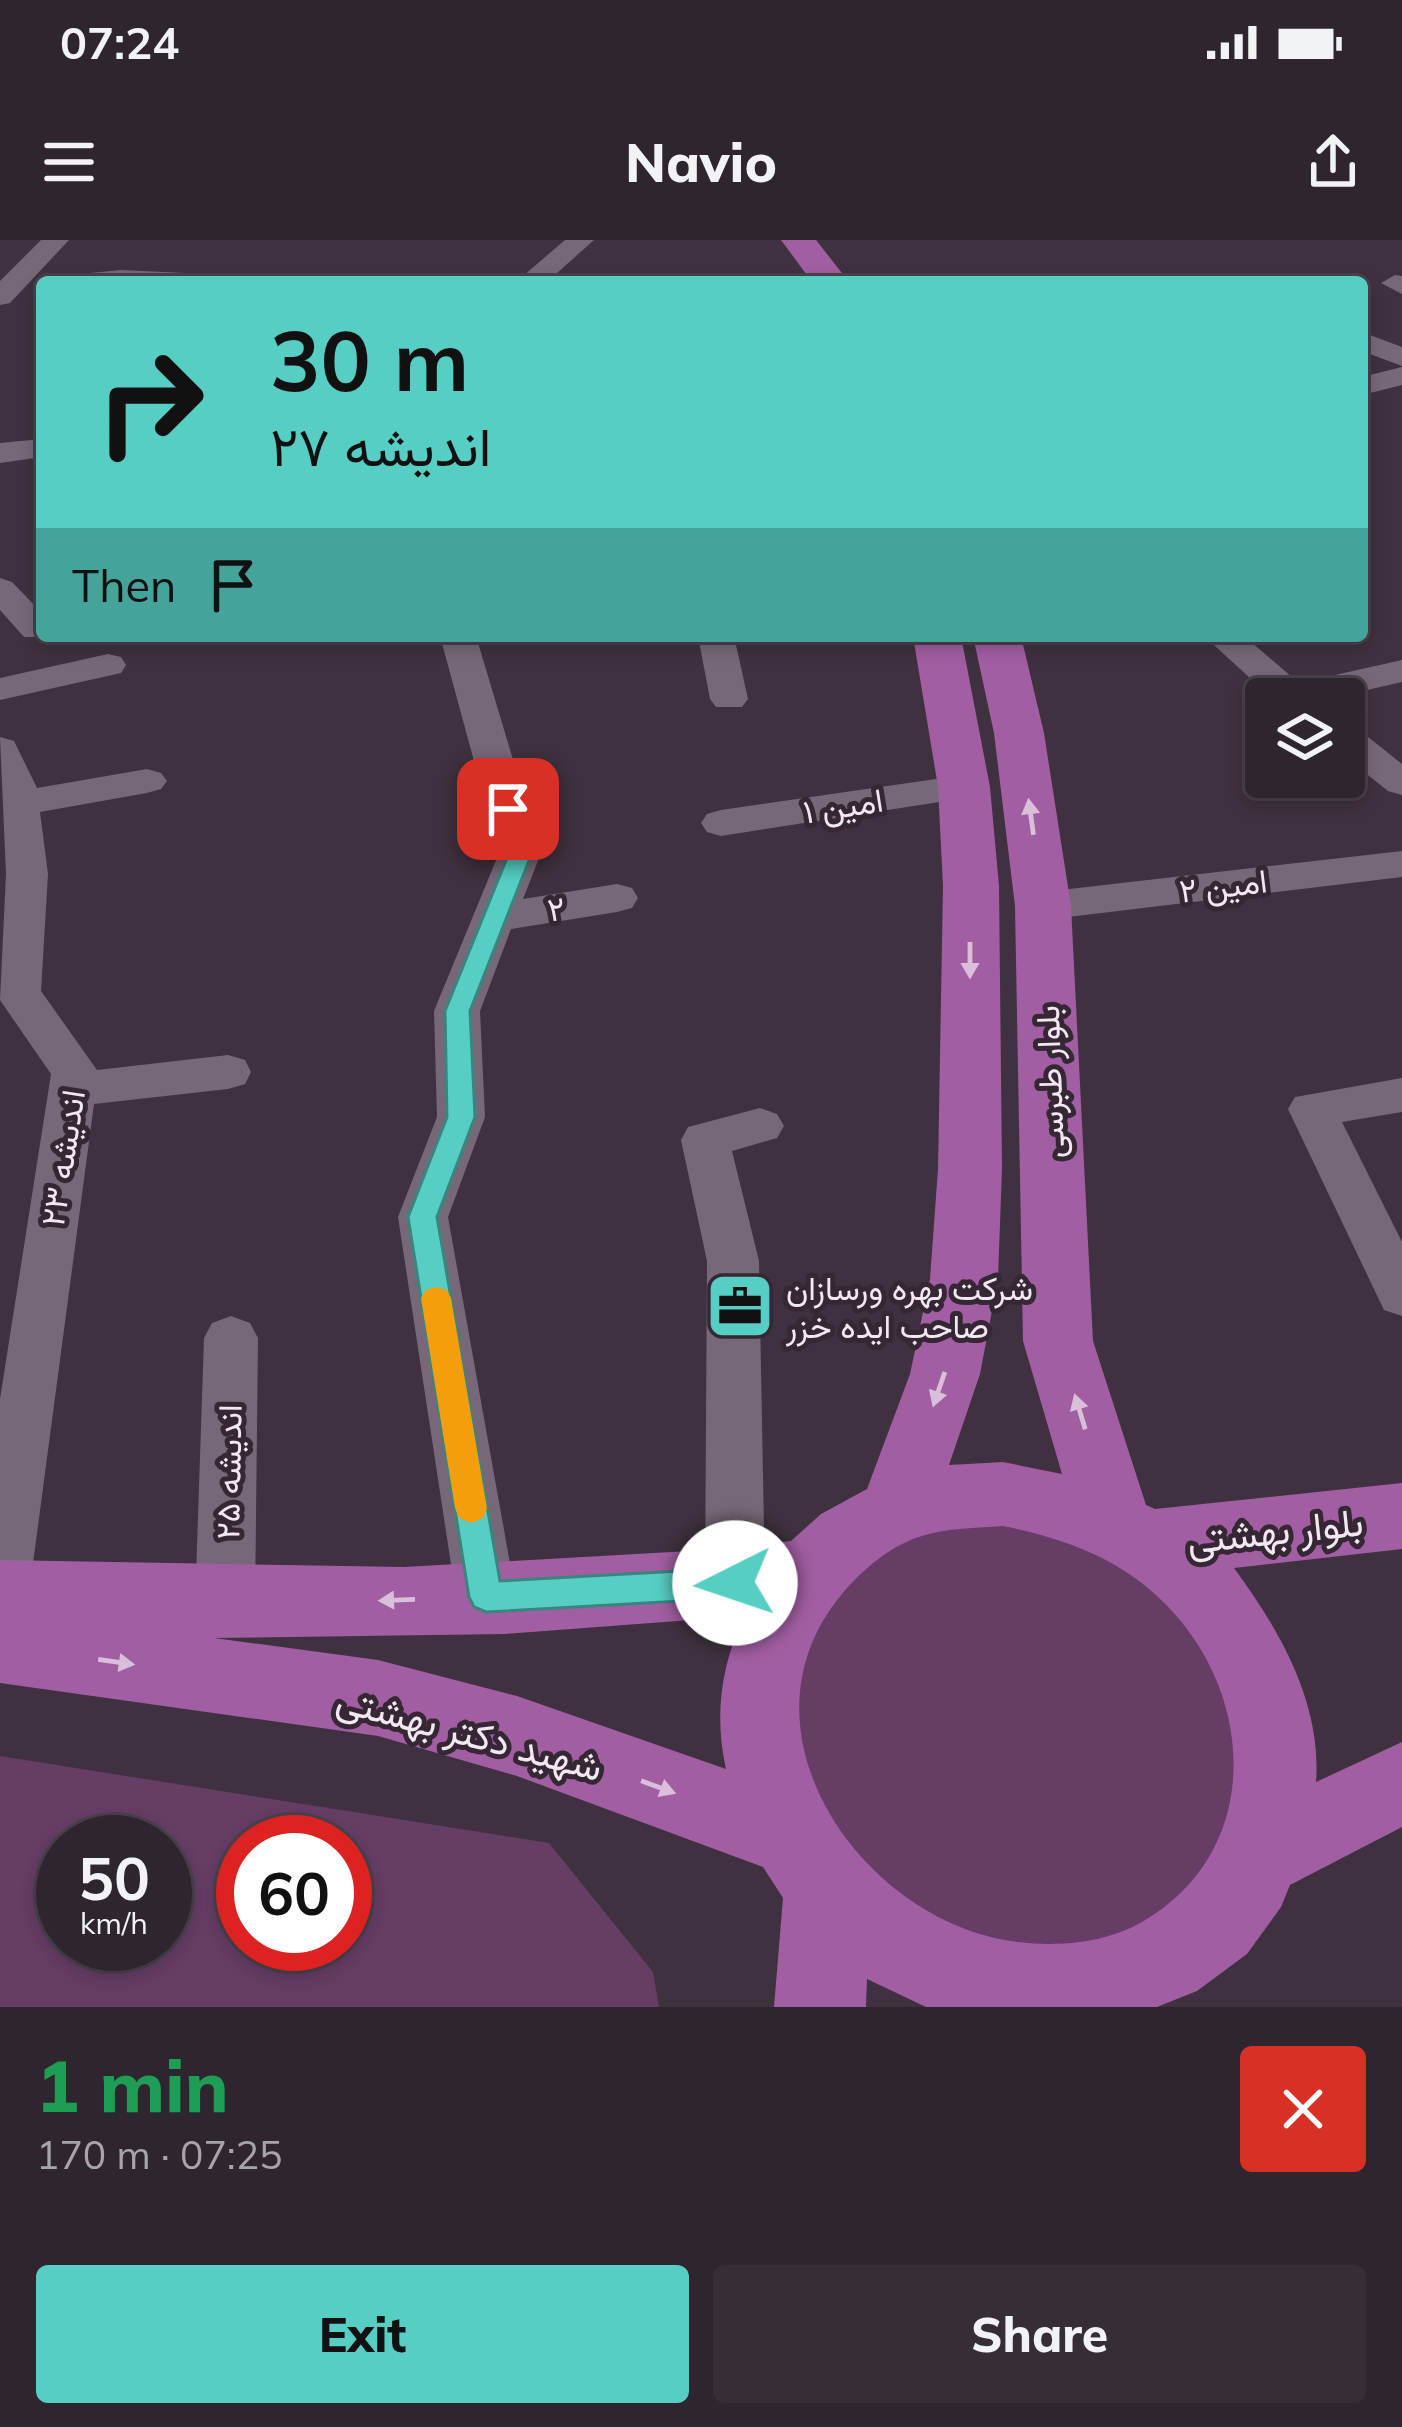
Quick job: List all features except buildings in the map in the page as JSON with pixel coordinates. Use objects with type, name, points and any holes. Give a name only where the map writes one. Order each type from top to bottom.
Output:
[{"type":"main road","points":[[783,258],[819,276]]},
{"type":"main road","points":[[896,1511],[945,1373],[964,1279],[970,1169],[970,886],[964,787],[938,642]]},
{"type":"main road","name":"بلوار طبرسی","points":[[998,642],[1019,733],[1043,906],[1058,1341],[1131,1534]]},
{"type":"main road","points":[[0,1591],[225,1606],[486,1597],[771,1578],[896,1511],[949,1497],[1003,1494],[1059,1504],[1131,1534],[1203,1590],[1245,1647],[1271,1714],[1278,1784],[1264,1852],[1235,1903],[1193,1945],[1135,1990],[1058,1990],[972,1980],[892,1944],[808,1861]]},
{"type":"main road","name":"بلوار بهشتی","points":[[1131,1534],[1402,1516]]},
{"type":"main road","points":[[771,1578],[774,1629],[759,1694],[763,1763],[808,1861],[820,2007]]},
{"type":"main road","name":"شهید دکتر بهشتی","points":[[0,1646],[378,1698],[518,1736],[808,1861]]},
{"type":"main road","points":[[1264,1852],[1402,1783]]},
{"type":"street","points":[[536,276],[572,241]]},
{"type":"street","points":[[17,242],[53,243]]},
{"type":"street","points":[[1,292],[53,243]]},
{"type":"street","points":[[1,292],[36,287]]},
{"type":"street","points":[[1368,343],[1402,357]]},
{"type":"street","points":[[1368,384],[1402,376]]},
{"type":"street","points":[[0,453],[36,449]]},
{"type":"street","points":[[0,589],[36,624]]},
{"type":"street","points":[[0,644],[36,630]]},
{"type":"street","points":[[460,642],[520,853],[458,1011],[461,1117],[423,1217],[486,1597]]},
{"type":"street","points":[[717,642],[729,699]]},
{"type":"street","points":[[1229,642],[1270,678]]},
{"type":"street","points":[[0,689],[108,664]]},
{"type":"street","points":[[1365,680],[1402,671]]},
{"type":"street","name":"اندیشه ۲۳","points":[[0,749],[17,784],[14,828],[27,874],[18,993],[75,1072],[0,1591]]},
{"type":"street","points":[[1365,754],[1402,783]]},
{"type":"street","points":[[14,828],[147,781]]},
{"type":"street","name":"امین ۱","points":[[721,823],[964,787]]},
{"type":"street","name":"امین ۲","points":[[1043,906],[1402,864]]},
{"type":"street","name":"۲","points":[[494,918],[617,898]]},
{"type":"street","points":[[72,1090],[228,1072]]},
{"type":"street","points":[[1402,1095],[1312,1109],[1402,1295]]},
{"type":"street","points":[[760,1126],[705,1139],[733,1261],[771,1578]]},
{"type":"street","name":"اندیشه ۲۵","points":[[225,1606],[231,1338]]},
{"type":"shaded area","points":[[949,1497],[1203,1590],[1264,1853],[1058,1990],[827,1888],[774,1629]]},
{"type":"shaded area","points":[[0,1756],[549,1843],[653,1972],[659,2007],[0,2007]]},
{"type":"slow traffic","points":[[436,1298],[471,1508]]},
{"type":"place","name":"شرکت بهره ورسازان صاحب ایده خزر","points":[[740,1306]]},
{"type":"route","points":[[508,809],[520,853],[458,1011],[461,1117],[423,1217],[486,1597],[735,1583]]}]
